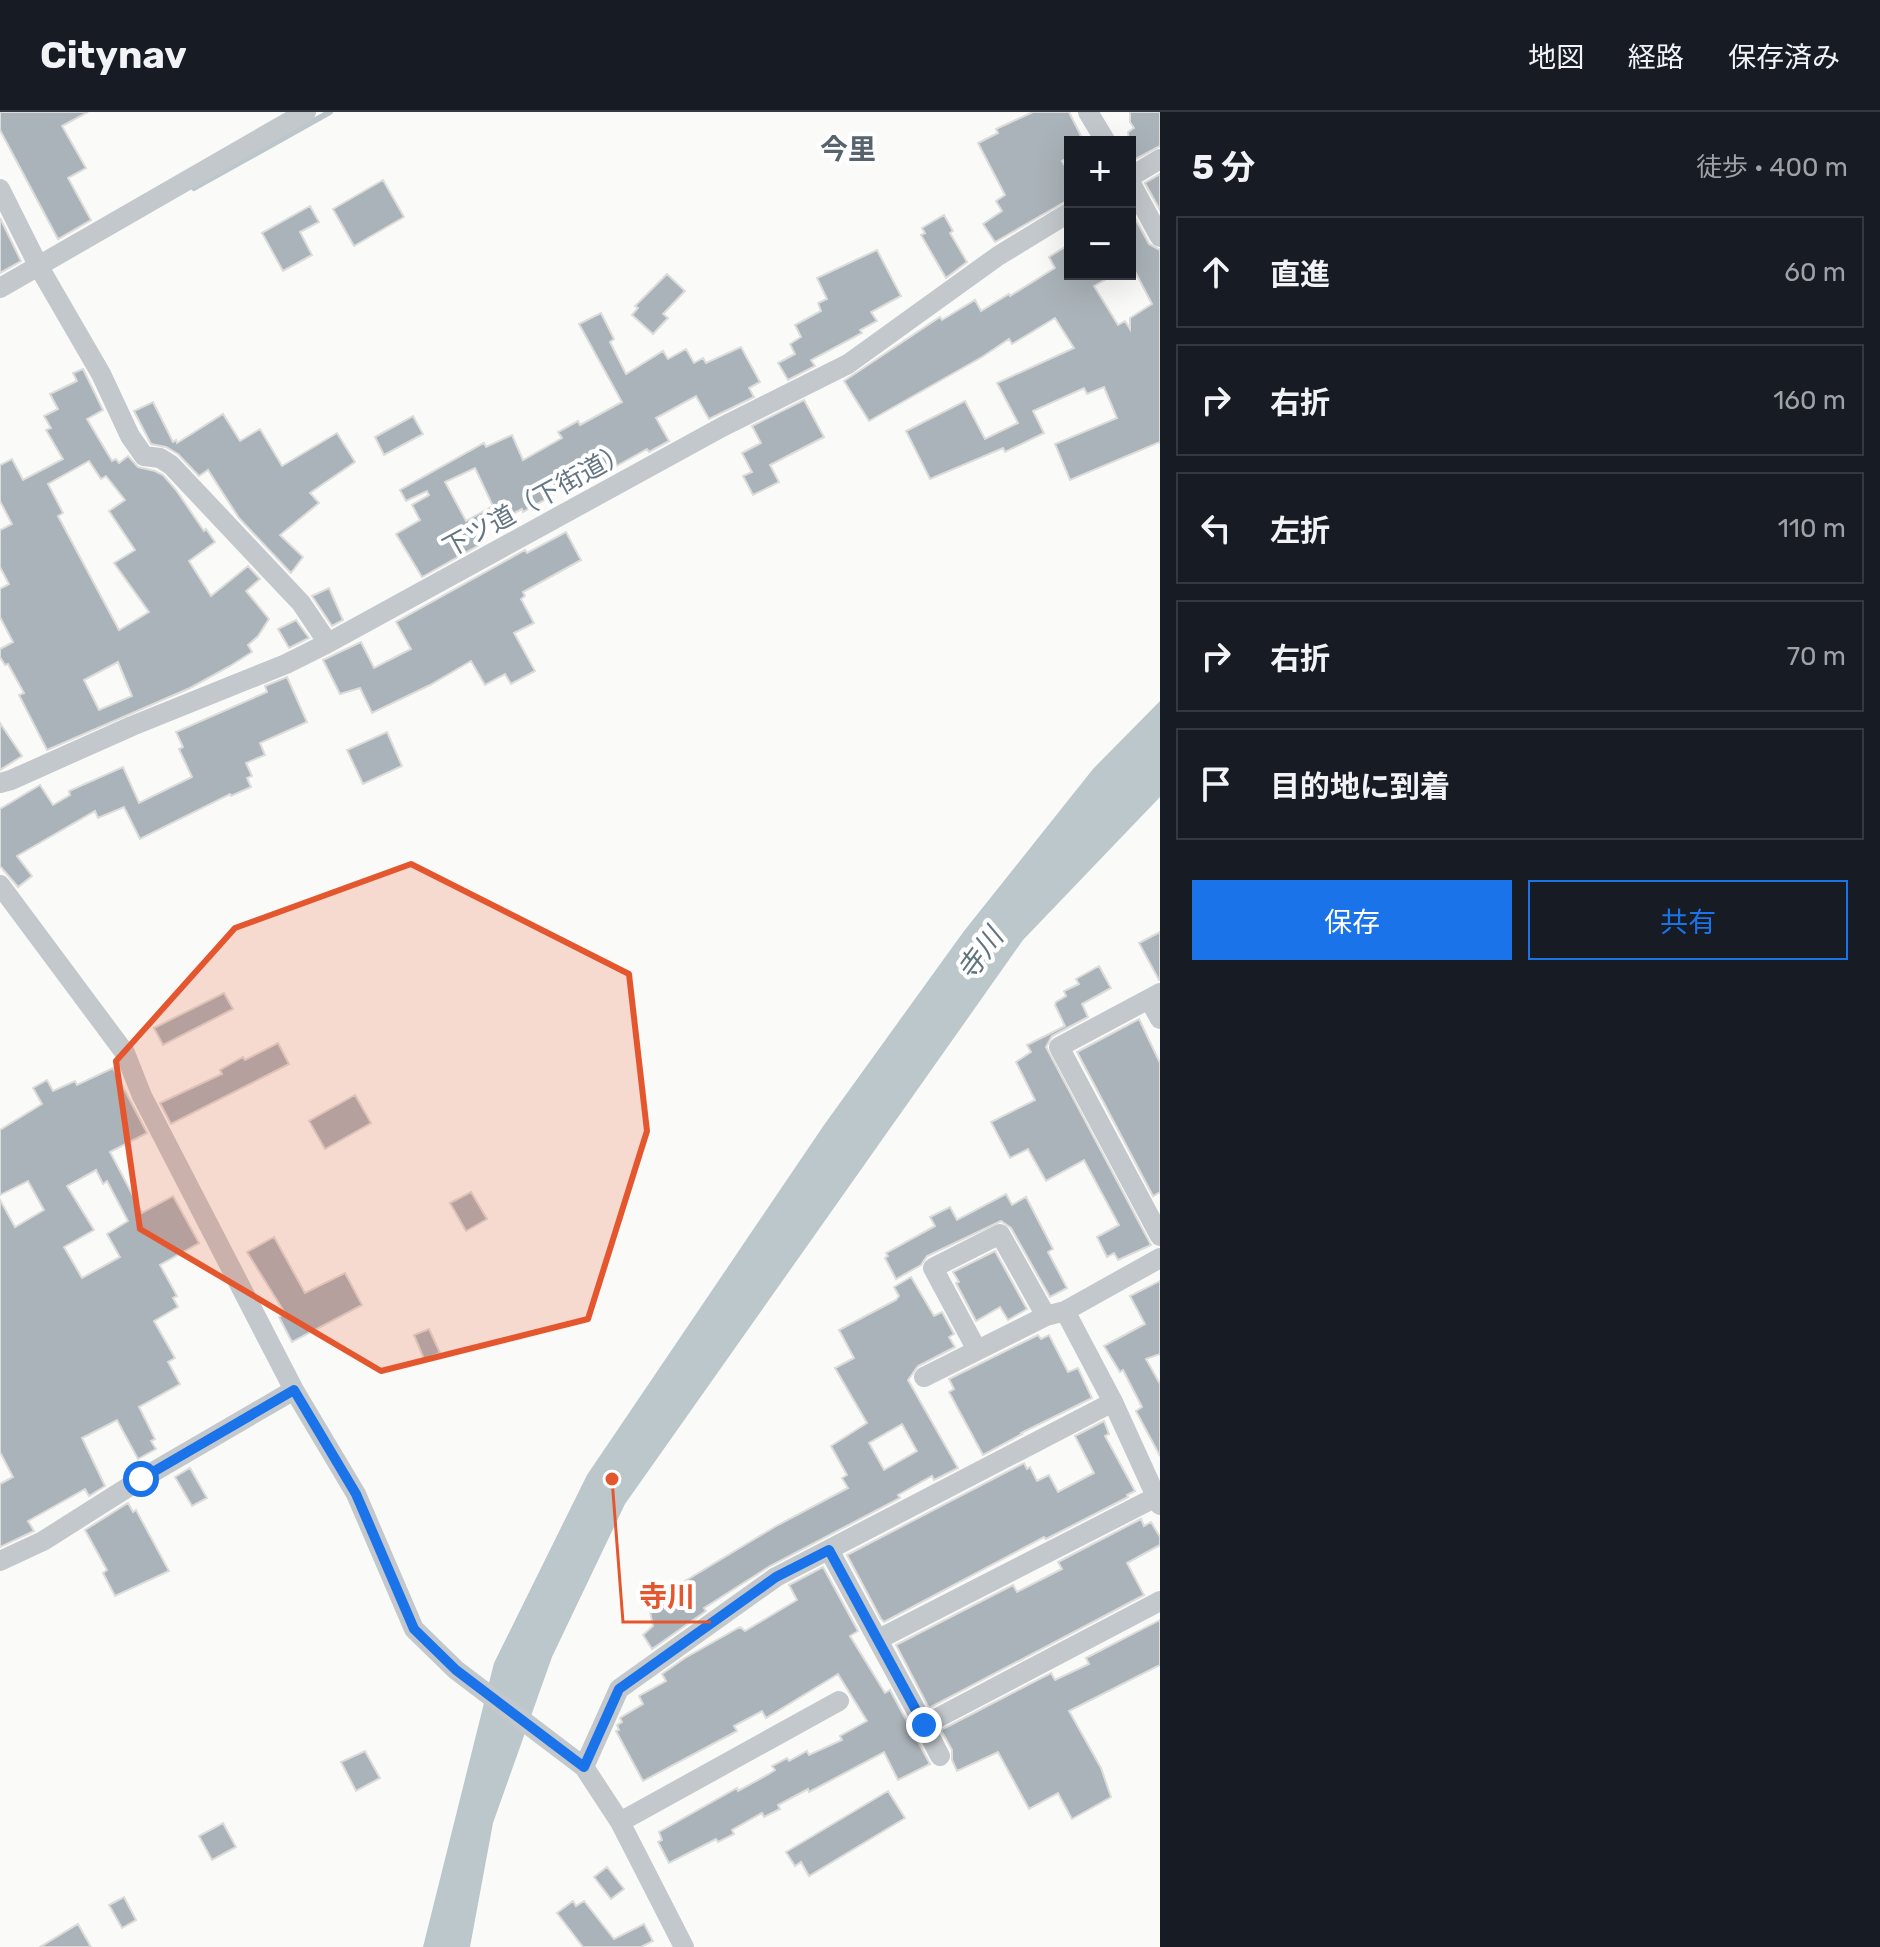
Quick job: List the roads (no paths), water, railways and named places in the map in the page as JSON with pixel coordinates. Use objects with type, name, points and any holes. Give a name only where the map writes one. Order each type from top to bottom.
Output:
[{"type":"street","points":[[0,288],[43,274],[306,112]]},
{"type":"street","points":[[1088,112],[1102,136]]},
{"type":"street","points":[[1136,176],[1160,159]]},
{"type":"street","points":[[0,189],[43,274],[101,374],[130,436],[144,456],[160,458],[171,465],[301,603],[328,643]]},
{"type":"street","points":[[1136,191],[1160,237]]},
{"type":"street","name":"下ツ道（下街道）","points":[[0,783],[286,664],[328,643],[722,427],[848,364],[998,256],[1064,216]]},
{"type":"street","points":[[0,885],[125,1053],[142,1096],[294,1390],[356,1494],[414,1629],[456,1670],[584,1767],[620,1822],[684,1947]]},
{"type":"street","points":[[1160,1019],[1154,996],[1059,1047],[1160,1236]]},
{"type":"street","points":[[879,1639],[1158,1499],[1113,1402],[1000,1234],[933,1268],[977,1350]]},
{"type":"street","points":[[924,1377],[1160,1258]]},
{"type":"street","points":[[0,1561],[43,1541],[141,1479],[294,1390]]},
{"type":"street","points":[[584,1767],[619,1689],[776,1577],[1113,1402]]},
{"type":"street","points":[[829,1550],[940,1756]]},
{"type":"street","points":[[924,1725],[1160,1601]]},
{"type":"street","points":[[620,1822],[839,1701]]},
{"type":"water","points":[[1160,701],[1160,797],[1023,940],[625,1504],[552,1657],[493,1823],[470,1947],[423,1947],[494,1663],[587,1475],[824,1125],[964,931],[1093,769]]},
{"type":"waterway","points":[[194,188],[330,112]]},
{"type":"place","name":"寺川","points":[[612,1479]]},
{"type":"district","name":"今里","points":[[848,149]]}]
